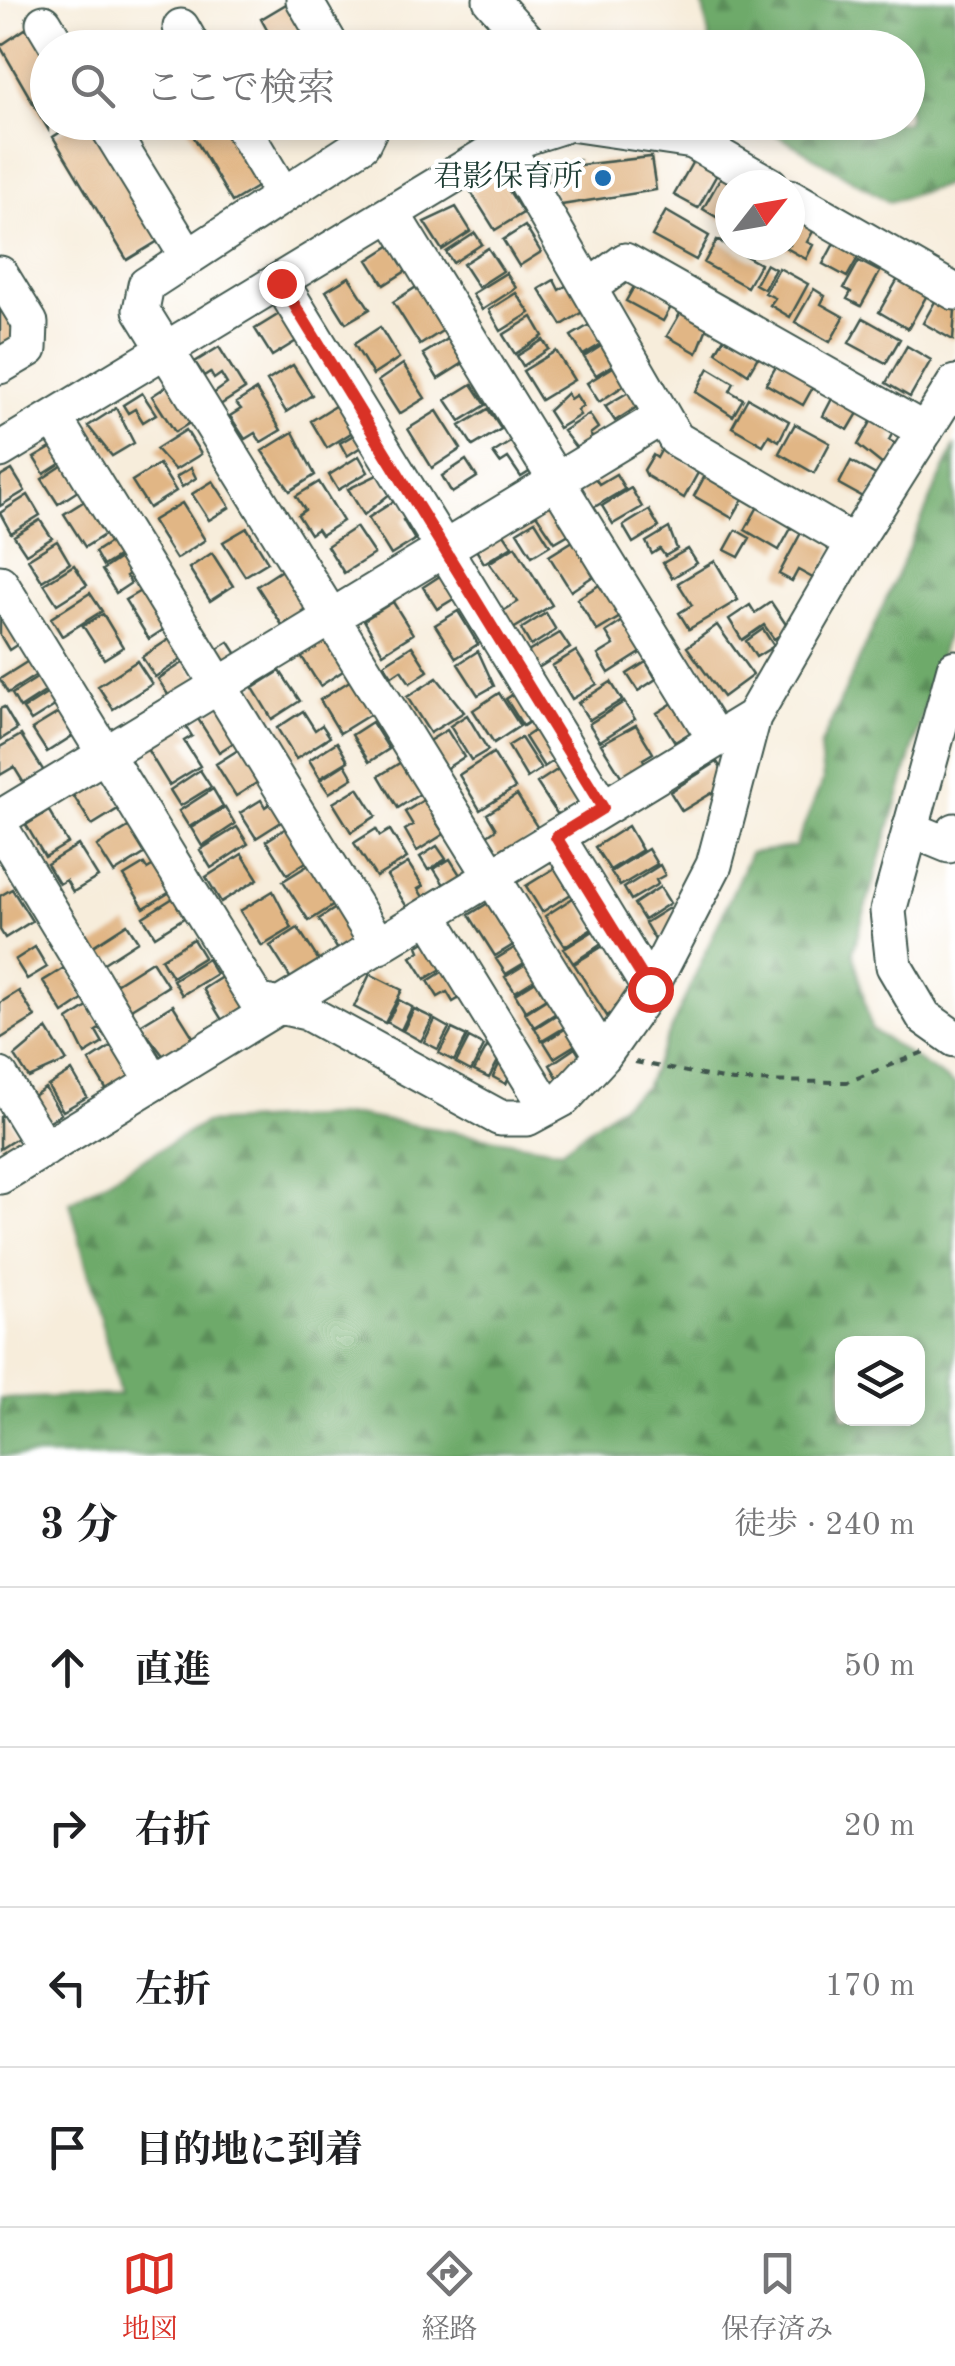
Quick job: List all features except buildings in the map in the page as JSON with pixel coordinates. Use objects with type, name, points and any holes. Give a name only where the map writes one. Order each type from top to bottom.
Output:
[{"type":"street","points":[[304,0],[322,30]]},
{"type":"street","points":[[491,0],[518,30]]},
{"type":"street","points":[[116,140],[188,257]]},
{"type":"street","points":[[250,140],[283,195]]},
{"type":"street","points":[[364,140],[146,285],[141,310],[603,1056]]},
{"type":"street","points":[[0,450],[517,140]]},
{"type":"street","points":[[686,140],[744,170]]},
{"type":"street","points":[[505,144],[653,392],[660,418],[676,439],[854,543]]},
{"type":"street","points":[[805,206],[955,292]]},
{"type":"street","points":[[392,214],[716,740]]},
{"type":"street","points":[[590,287],[625,262],[925,431]]},
{"type":"street","points":[[0,274],[30,323],[29,349],[0,366]]},
{"type":"street","points":[[281,283],[603,808]]},
{"type":"street","points":[[0,582],[258,1001],[306,1012],[500,1118],[527,1118],[564,1098],[603,1056],[650,989],[714,866],[753,717],[854,543],[955,384]]},
{"type":"street","points":[[54,418],[379,946]]},
{"type":"street","points":[[0,818],[222,688],[660,418]]},
{"type":"street","points":[[944,1044],[894,966],[888,911],[955,668]]},
{"type":"street","points":[[0,1176],[753,717]]},
{"type":"street","points":[[0,827],[154,1082]]},
{"type":"street","points":[[910,829],[948,845],[955,831]]},
{"type":"street","points":[[556,837],[650,989]]},
{"type":"street","points":[[429,916],[547,1107]]},
{"type":"street","points":[[0,1076],[45,1149]]},
{"type":"path","points":[[603,1056],[732,1082],[847,1082],[944,1044]]},
{"type":"green space","points":[[702,0],[955,0],[955,182],[889,202],[785,140],[925,140],[925,30],[708,30]]},
{"type":"green space","points":[[955,445],[955,606],[853,951],[871,1029],[955,1085],[955,1456],[0,1456],[0,1399],[120,1395],[70,1202],[205,1123],[354,1115],[561,1150],[645,1087],[750,853],[795,847],[823,780],[820,747]]},
{"type":"place","name":"君影保育所","points":[[603,178]]},
{"type":"route","points":[[281,283],[603,808],[556,837],[650,989]]}]
